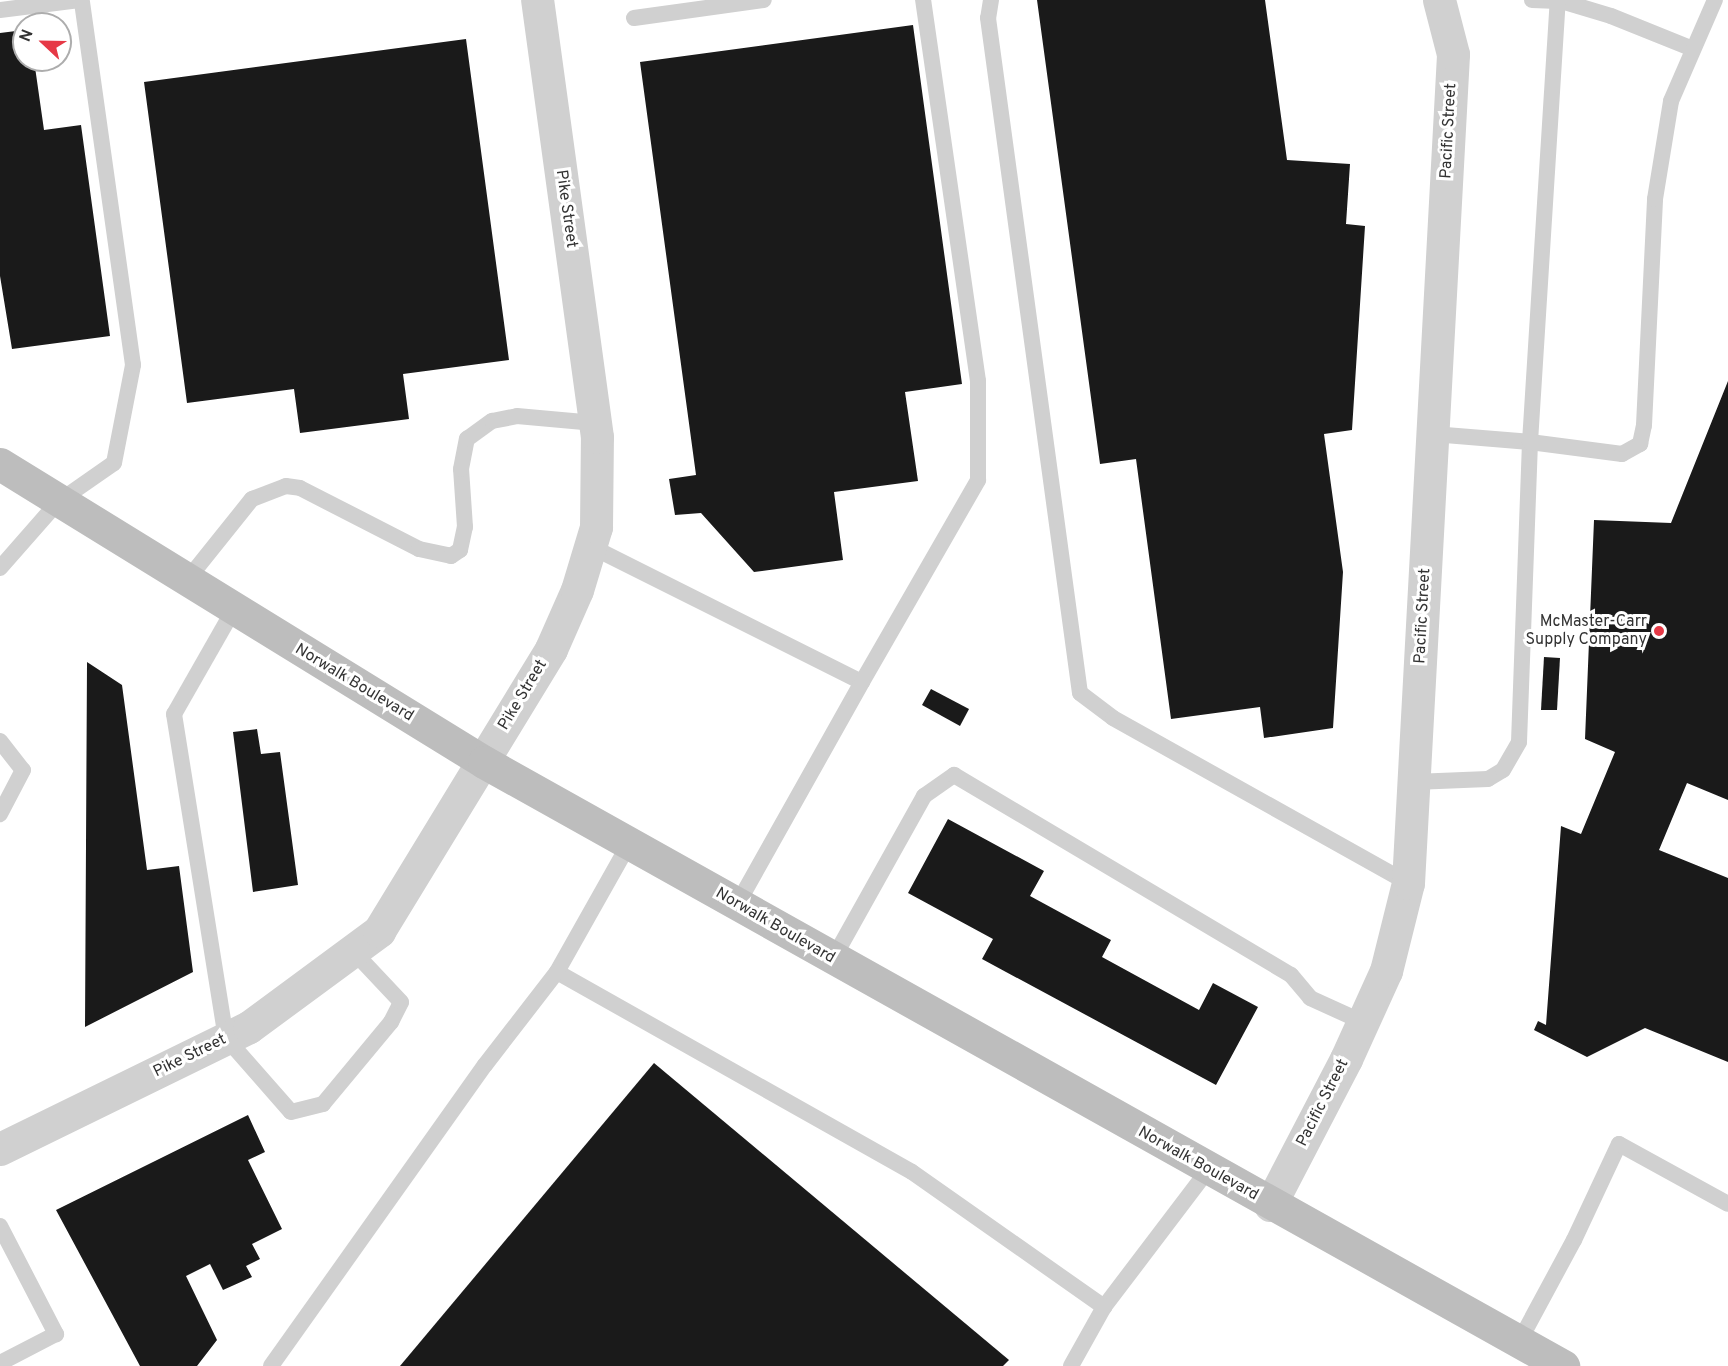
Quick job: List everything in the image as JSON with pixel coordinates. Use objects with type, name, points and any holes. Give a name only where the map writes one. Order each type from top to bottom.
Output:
[{"type":"main road","name":"Norwalk Boulevard","points":[[0,464],[58,502],[484,762],[1270,1205],[1563,1366]]},
{"type":"street","name":"Pike Street","points":[[0,1149],[249,1027],[379,931],[551,649],[577,590],[596,527],[595,423],[537,0]]},
{"type":"street","name":"Pacific Street","points":[[1270,1205],[1363,1022],[1386,971],[1408,883],[1453,54],[1439,0]]},
{"type":"lane","points":[[0,10],[80,0],[133,365],[114,463],[58,502],[0,568]]},
{"type":"lane","points":[[634,18],[764,0]]},
{"type":"lane","points":[[737,904],[978,480],[978,381],[923,0]]},
{"type":"lane","points":[[992,0],[988,18],[1080,693],[1113,718],[1408,883]]},
{"type":"lane","points":[[1532,0],[1558,1],[1611,16],[1693,49]]},
{"type":"lane","points":[[1433,434],[1530,442],[1622,454],[1640,444],[1644,425],[1655,200],[1671,101],[1715,0]]},
{"type":"lane","points":[[1414,782],[1488,779],[1503,770],[1519,742],[1530,442],[1558,1]]},
{"type":"lane","points":[[187,580],[252,499],[286,486],[300,488],[419,549],[451,556],[459,550],[465,527],[461,468],[467,439],[492,421],[517,416],[595,423]]},
{"type":"lane","points":[[590,546],[862,682]]},
{"type":"lane","points":[[234,609],[174,714],[226,1038],[291,1112],[323,1104],[391,1022],[401,1002],[353,951]]},
{"type":"lane","points":[[0,741],[23,770],[0,814]]},
{"type":"lane","points":[[833,959],[924,796],[954,775],[1291,975],[1310,998],[1363,1022]]},
{"type":"lane","points":[[272,1366],[485,1065],[557,972],[629,843]]},
{"type":"lane","points":[[557,972],[912,1172],[1104,1307]]},
{"type":"lane","points":[[1519,1342],[1574,1240],[1619,1144],[1728,1204]]},
{"type":"lane","points":[[1071,1366],[1104,1307],[1209,1170]]},
{"type":"lane","points":[[0,1226],[56,1334],[0,1363]]},
{"type":"building","points":[[1037,0],[1265,0],[1287,160],[1350,164],[1346,224],[1365,226],[1352,430],[1324,434],[1343,572],[1333,728],[1264,738],[1260,707],[1171,719],[1136,459],[1100,464]]},
{"type":"building","points":[[913,25],[962,384],[905,392],[918,481],[834,492],[843,560],[754,572],[701,513],[675,515],[669,479],[696,475],[640,62]]},
{"type":"building","points":[[12,32],[12,72],[36,72],[44,130],[81,125],[110,336],[12,349],[0,276],[0,33]]},
{"type":"building","points":[[466,39],[509,360],[403,374],[409,419],[300,433],[294,389],[187,403],[144,82]]},
{"type":"building","name":"McMaster-Carr Supply Company","points":[[1728,381],[1728,800],[1687,783],[1659,850],[1728,878],[1728,1062],[1645,1028],[1587,1057],[1534,1030],[1538,1021],[1546,1025],[1561,826],[1581,834],[1615,752],[1585,739],[1594,520],[1671,523]]},
{"type":"building","points":[[1544,657],[1560,658],[1557,710],[1541,710]]},
{"type":"building","points":[[87,662],[122,685],[147,870],[179,866],[193,972],[85,1027]]},
{"type":"building","points":[[931,689],[969,709],[960,726],[922,705]]},
{"type":"building","points":[[257,729],[261,754],[280,752],[298,885],[253,892],[233,732]]},
{"type":"building","points":[[948,819],[1044,871],[1030,896],[1111,940],[1102,957],[1199,1010],[1213,983],[1258,1007],[1216,1085],[982,959],[993,939],[908,893]]},
{"type":"building","points":[[654,1063],[1009,1360],[1003,1366],[400,1366]]},
{"type":"building","points":[[248,1115],[265,1152],[248,1160],[282,1229],[252,1244],[260,1259],[246,1266],[252,1277],[223,1290],[210,1264],[186,1276],[217,1340],[197,1366],[140,1366],[56,1210]]},
{"type":"place","name":"McMaster-Carr Supply Company","points":[[1659,631]]}]
